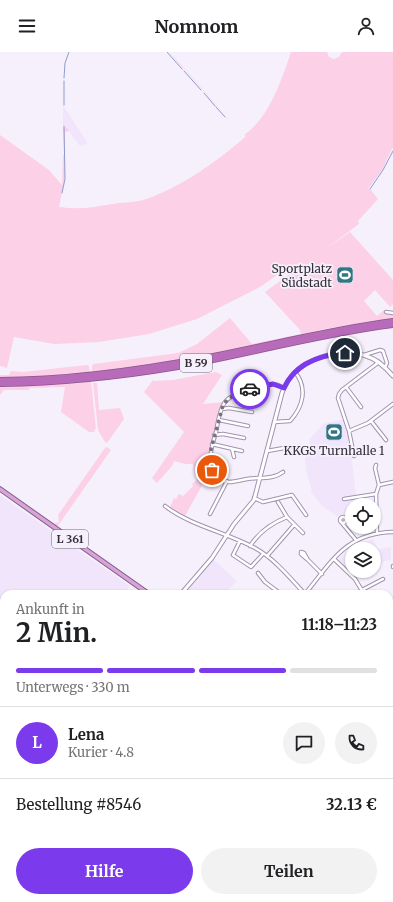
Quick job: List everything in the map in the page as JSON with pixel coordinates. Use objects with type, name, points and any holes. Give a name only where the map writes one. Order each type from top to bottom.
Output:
[{"type":"highway","name":"B 59","points":[[0,380],[79,376],[134,370],[202,358],[331,331],[393,321]]},
{"type":"highway","name":"B 59","points":[[0,384],[82,380],[147,372],[209,361],[325,336],[393,325]]},
{"type":"main road","name":"L 361","points":[[0,489],[143,590]]},
{"type":"street","points":[[386,312],[393,313]]},
{"type":"street","points":[[184,590],[212,558],[235,522],[250,506],[260,478],[284,388],[295,372],[308,362],[326,356],[346,353],[364,355],[383,351],[387,363],[385,367]]},
{"type":"street","points":[[364,355],[379,362],[393,376]]},
{"type":"street","points":[[354,456],[339,395],[346,387],[379,362]]},
{"type":"street","points":[[274,422],[290,421],[302,401],[303,395],[300,380],[295,372]]},
{"type":"street","points":[[283,472],[279,475],[227,481],[217,477],[211,468],[209,460],[214,435],[222,409],[227,400],[245,390],[273,384],[284,388]]},
{"type":"street","points":[[346,387],[361,407]]},
{"type":"street","points":[[349,431],[372,421],[393,404]]},
{"type":"street","points":[[222,409],[229,408],[252,412]]},
{"type":"street","points":[[219,420],[248,426]]},
{"type":"street","points":[[372,421],[386,440]]},
{"type":"street","points":[[214,435],[223,434],[244,438]]},
{"type":"street","points":[[212,444],[242,450]]},
{"type":"street","points":[[267,451],[290,447]]},
{"type":"street","points":[[232,449],[234,457]]},
{"type":"street","points":[[376,465],[375,468],[379,485],[376,498]]},
{"type":"street","points":[[210,514],[227,481]]},
{"type":"street","points":[[379,485],[393,482]]},
{"type":"street","points":[[344,499],[376,494]]},
{"type":"street","points":[[254,498],[263,502],[292,495],[306,515]]},
{"type":"street","points":[[278,502],[287,517],[303,533]]},
{"type":"street","points":[[165,506],[188,519],[240,541],[267,556],[301,590]]},
{"type":"street","points":[[250,546],[266,529],[275,522],[287,517]]},
{"type":"street","points":[[341,522],[356,540]]},
{"type":"street","points":[[267,556],[294,525]]},
{"type":"street","points":[[381,532],[393,532]]},
{"type":"street","points":[[308,590],[345,547],[356,540],[372,534]]},
{"type":"street","points":[[240,541],[233,555],[251,567],[263,554]]},
{"type":"street","points":[[334,559],[355,579],[362,590],[383,579]]},
{"type":"street","points":[[308,560],[322,574]]},
{"type":"street","points":[[258,573],[265,582],[276,590]]},
{"type":"shaded area","points":[[169,52],[177,60],[242,134]]},
{"type":"shaded area","points":[[291,52],[327,52],[329,57],[334,59],[339,57],[342,52],[393,52],[393,147],[382,170],[368,189],[370,189],[378,199],[358,221],[359,224],[324,250],[350,232],[393,280],[393,304],[390,307],[375,290],[364,301],[377,316],[384,310],[393,314],[393,319],[324,329],[178,361],[92,373],[92,365],[94,364],[178,353],[197,344],[230,318],[252,344],[301,334],[300,330],[265,292],[294,271],[290,266],[260,287],[197,319],[149,334],[99,342],[54,344],[14,337],[7,368],[0,366],[0,135],[49,170],[62,185],[64,155],[63,123],[69,131],[65,132],[65,177],[59,207],[86,208],[116,203],[135,202],[170,189],[211,164],[246,136],[244,135],[261,119],[274,97]]},
{"type":"shaded area","points":[[63,105],[87,142],[86,144],[82,146],[79,145],[63,123]]},
{"type":"shaded area","points":[[89,366],[90,373],[0,378],[0,375],[9,375],[11,371],[23,372]]},
{"type":"shaded area","points":[[216,372],[222,375],[203,404],[223,402],[208,456],[210,471],[185,516],[170,507],[174,498],[176,499],[179,494],[183,496],[193,486],[192,484],[200,475],[195,475],[193,464],[185,464],[174,461],[172,466],[157,483],[152,478],[184,432],[144,392],[153,380],[173,380]]},
{"type":"shaded area","points":[[91,381],[96,429],[94,430],[95,432],[89,432],[61,412],[65,387],[29,388],[29,390],[4,390],[0,395],[0,386],[77,383]]},
{"type":"shaded area","points":[[93,383],[97,383],[99,410],[120,408],[124,419],[107,443],[98,430]]},
{"type":"shaded area","points":[[345,419],[348,431],[356,498],[345,498],[345,514],[337,516],[322,506],[310,491],[312,491],[306,471],[305,458],[310,446],[309,440],[323,424]]},
{"type":"shaded area","points":[[107,447],[111,450],[57,527],[53,524],[59,522],[58,515]]},
{"type":"shaded area","points":[[0,495],[130,586],[126,590],[0,590]]},
{"type":"shaded area","points":[[373,539],[374,542],[362,542]]},
{"type":"shaded area","points":[[391,547],[391,560],[381,564],[381,549]]},
{"type":"shaded area","points":[[345,553],[345,567],[338,560]]},
{"type":"shaded area","points":[[214,560],[237,581],[228,590],[188,590]]},
{"type":"waterway","points":[[64,78],[65,63],[69,52]]},
{"type":"waterway","points":[[167,52],[182,69]]},
{"type":"waterway","points":[[184,71],[201,90]]},
{"type":"waterway","points":[[64,81],[64,105]]},
{"type":"waterway","points":[[204,93],[215,106]]},
{"type":"waterway","points":[[216,107],[225,117]]},
{"type":"waterway","points":[[62,193],[65,179],[64,127]]},
{"type":"waterway","points":[[370,189],[383,170],[393,151]]},
{"type":"way so far","points":[[212,470],[209,463],[209,457],[223,405],[227,400],[243,390],[250,389]]},
{"type":"place","name":"Sportplatz Südstadt","points":[[345,275]]},
{"type":"place","name":"KKGS Turnhalle 1","points":[[334,432]]},
{"type":"route","points":[[250,389],[273,384],[284,388],[292,375],[308,362],[326,356],[345,353]]}]
